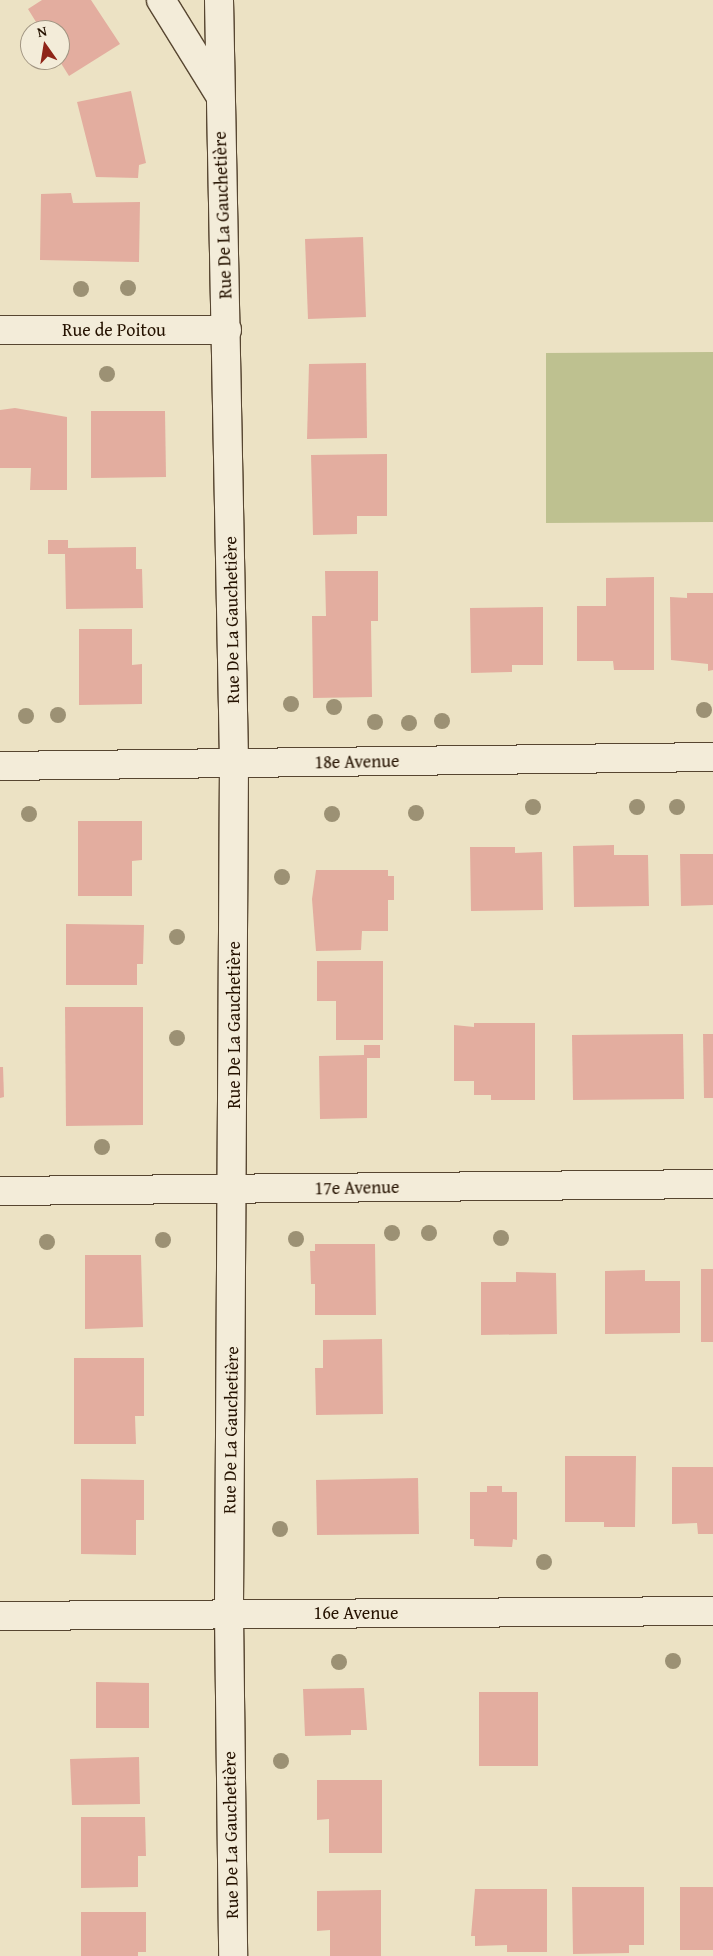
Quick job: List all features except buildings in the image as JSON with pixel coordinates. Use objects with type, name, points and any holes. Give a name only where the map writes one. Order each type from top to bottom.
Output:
[{"type":"street","name":"Rue De La Gauchetière","points":[[161,0],[219,94]]},
{"type":"street","name":"Rue De La Gauchetière","points":[[218,0],[219,94],[227,330],[234,763],[234,1189],[229,1614],[232,1956]]},
{"type":"street","name":"Rue de Poitou","points":[[0,330],[227,330]]},
{"type":"street","name":"18e Avenue","points":[[0,766],[713,757]]},
{"type":"street","name":"17e Avenue","points":[[0,1191],[713,1184]]},
{"type":"street","name":"16e Avenue","points":[[0,1616],[713,1610]]},
{"type":"green space","points":[[713,352],[713,522],[546,523],[546,353]]}]
